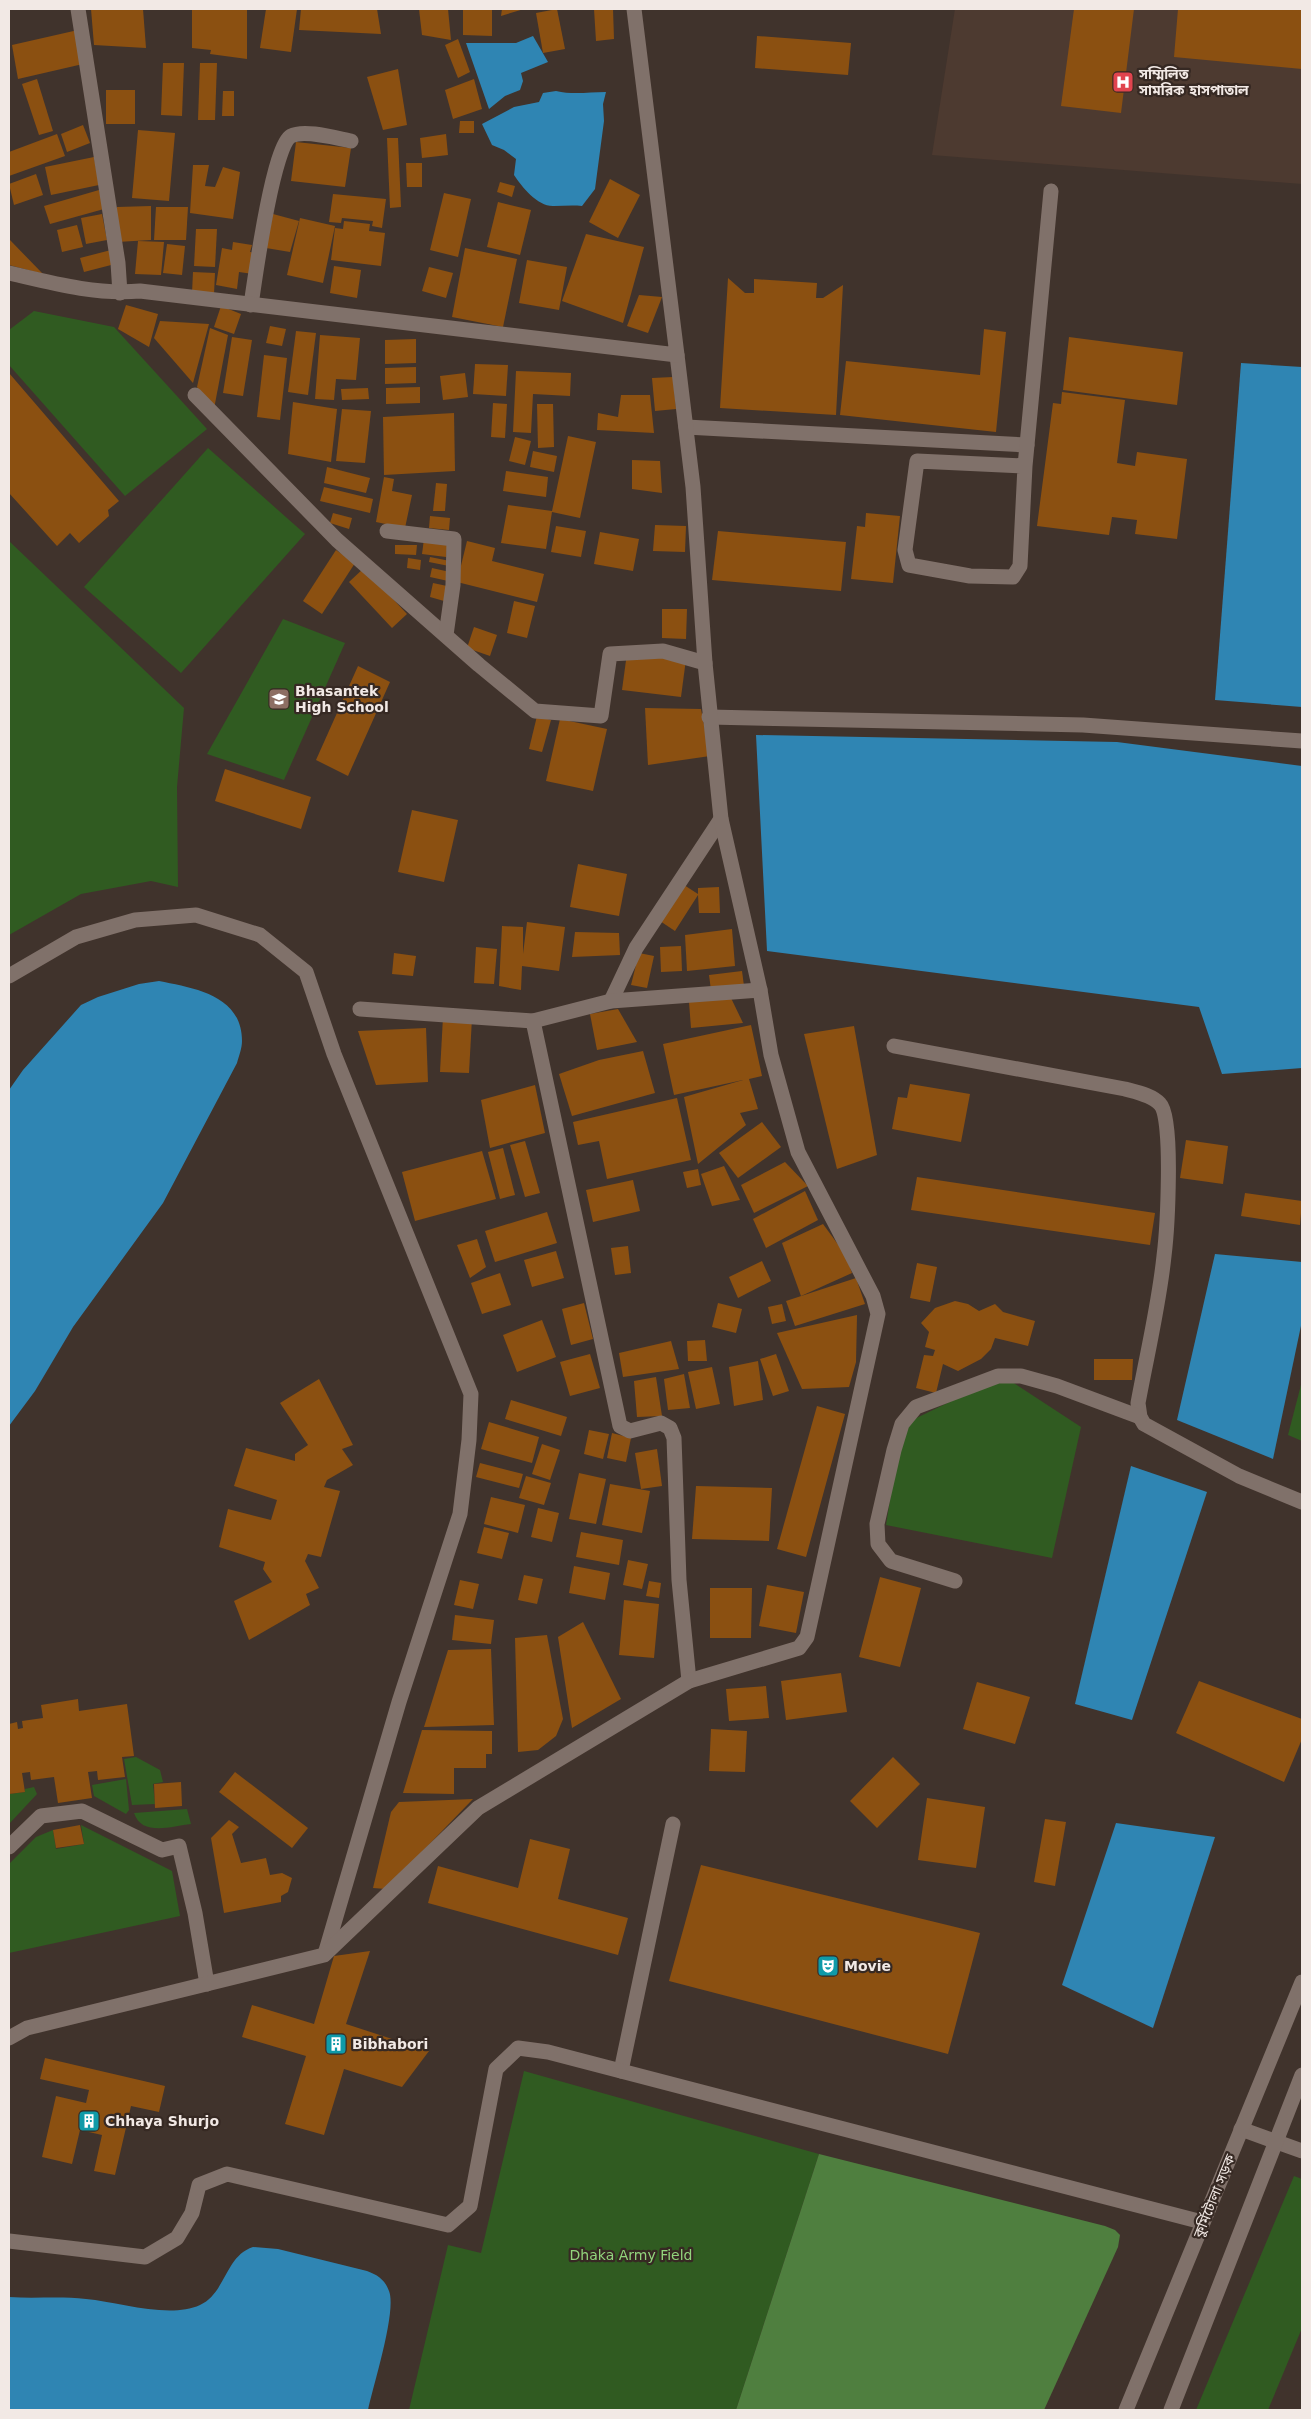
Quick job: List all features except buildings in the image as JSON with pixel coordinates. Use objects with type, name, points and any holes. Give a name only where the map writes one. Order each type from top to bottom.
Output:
[{"type":"street","points":[[78,9],[118,263],[120,293]]},
{"type":"street","points":[[9,2038],[28,2028],[324,1955],[478,1808],[689,1681],[799,1648],[807,1637],[878,1314],[873,1296],[798,1152],[771,1056],[760,990],[721,819],[705,663],[693,487],[634,9]]},
{"type":"street","points":[[251,305],[269,200],[282,146],[289,137],[300,133],[351,141]]},
{"type":"street","points":[[1025,466],[917,460],[905,550],[908,565],[970,576],[1013,577],[1020,566],[1025,466],[1051,191]]},
{"type":"street","points":[[9,273],[68,287],[120,293],[140,291],[677,355]]},
{"type":"street","points":[[195,395],[336,540],[479,666],[535,711],[601,716],[610,654],[663,651],[705,663]]},
{"type":"street","points":[[686,427],[1027,444]]},
{"type":"street","points":[[387,532],[454,539],[452,585],[446,635]]},
{"type":"street","points":[[710,717],[1083,725],[1302,741]]},
{"type":"street","points":[[611,1001],[636,948],[721,819]]},
{"type":"street","points":[[9,974],[76,937],[135,920],[196,915],[260,935],[306,972],[334,1054],[471,1394],[469,1440],[460,1514],[399,1702],[324,1955]]},
{"type":"street","points":[[360,1009],[533,1021],[611,1001],[760,990]]},
{"type":"street","points":[[533,1021],[620,1426],[630,1431],[661,1423],[670,1428],[674,1438],[679,1580],[689,1681]]},
{"type":"street","points":[[894,1046],[1125,1089],[1146,1096],[1161,1104],[1167,1120],[1168,1158],[1164,1255],[1138,1403],[1140,1417],[1144,1424],[1239,1476],[1302,1502]]},
{"type":"street","points":[[955,1581],[891,1561],[878,1544],[877,1524],[894,1450],[902,1424],[916,1407],[998,1376],[1020,1376],[1057,1386],[1140,1417]]},
{"type":"street","points":[[9,1847],[41,1816],[82,1810],[162,1850],[179,1846],[195,1913],[207,1984]]},
{"type":"street","points":[[621,2071],[673,1824]]},
{"type":"street","name":"কুর্মিটোলা সড়ক","points":[[1126,2410],[1302,1982]]},
{"type":"street","points":[[9,2241],[145,2257],[177,2238],[192,2213],[199,2185],[227,2174],[448,2225],[470,2206],[496,2070],[518,2048],[548,2052],[1202,2222]]},
{"type":"street","points":[[1171,2410],[1302,2075]]},
{"type":"street","points":[[1241,2129],[1302,2151]]},
{"type":"shaded area","name":"সম্মিলিত সামরিক হাসপাতাল","points":[[955,9],[1302,9],[1302,184],[932,155]]},
{"type":"green space","points":[[34,311],[114,327],[207,429],[125,496],[9,365],[9,330]]},
{"type":"green space","points":[[208,448],[305,534],[181,673],[84,587]]},
{"type":"green space","points":[[9,541],[184,708],[177,787],[178,887],[151,881],[81,894],[9,935]]},
{"type":"green space","name":"Bhasantek High School","points":[[283,619],[345,643],[284,780],[207,754]]},
{"type":"green space","points":[[1003,1376],[1081,1427],[1052,1558],[886,1525],[902,1425]]},
{"type":"green space","points":[[1302,1381],[1302,1441],[1288,1435]]},
{"type":"green space","points":[[136,1757],[160,1770],[163,1782],[153,1784],[155,1804],[132,1805],[124,1759]]},
{"type":"green space","points":[[126,1779],[129,1810],[126,1814],[94,1796],[92,1785]]},
{"type":"green space","points":[[34,1787],[37,1794],[9,1824],[9,1794],[25,1792],[25,1789]]},
{"type":"green space","points":[[187,1809],[191,1824],[167,1828],[151,1828],[144,1825],[134,1813]]},
{"type":"green space","points":[[81,1825],[172,1871],[180,1916],[9,1953],[9,1864],[36,1837],[53,1830],[56,1849],[84,1844]]},
{"type":"green space","name":"Dhaka Army Field","points":[[524,2071],[819,2154],[736,2410],[409,2410],[448,2245],[481,2253]]},
{"type":"green space","points":[[819,2154],[1105,2226],[1115,2230],[1120,2235],[1118,2247],[1044,2410],[736,2410]]},
{"type":"green space","points":[[1294,2176],[1302,2179],[1302,2328],[1268,2410],[1196,2410]]},
{"type":"water","points":[[533,36],[548,62],[521,73],[523,81],[520,90],[505,96],[489,109],[466,43],[516,43]]},
{"type":"water","points":[[556,91],[575,93],[606,92],[603,104],[604,121],[595,189],[582,206],[554,206],[536,200],[514,175],[516,159],[504,150],[492,145],[482,124],[514,107],[539,102],[543,93]]},
{"type":"water","points":[[1241,363],[1302,367],[1302,707],[1215,700]]},
{"type":"water","points":[[756,735],[1117,742],[1302,766],[1302,1068],[1222,1074],[1199,1007],[767,951]]},
{"type":"water","points":[[159,981],[187,987],[214,996],[234,1013],[240,1026],[242,1041],[237,1063],[163,1203],[73,1327],[35,1391],[9,1426],[9,1090],[23,1070],[81,1005],[98,997],[139,984]]},
{"type":"water","points":[[1215,1254],[1302,1262],[1302,1321],[1273,1459],[1177,1420]]},
{"type":"water","points":[[1131,1466],[1207,1492],[1132,1720],[1075,1704]]},
{"type":"water","points":[[1116,1823],[1215,1837],[1153,2028],[1062,1985]]},
{"type":"water","points":[[253,2247],[278,2249],[367,2271],[378,2276],[383,2281],[389,2291],[391,2301],[390,2315],[368,2410],[9,2410],[9,2297],[76,2298],[159,2310],[188,2309],[200,2305],[209,2299],[237,2258]]},
{"type":"place","name":"সম্মিলিত সামরিক হাসপাতাল","points":[[1123,82]]},
{"type":"place","name":"Bhasantek High School","points":[[279,699]]},
{"type":"place","name":"Movie","points":[[828,1966]]},
{"type":"place","name":"Bibhabori","points":[[336,2044]]},
{"type":"place","name":"Chhaya Shurjo","points":[[89,2121]]}]
